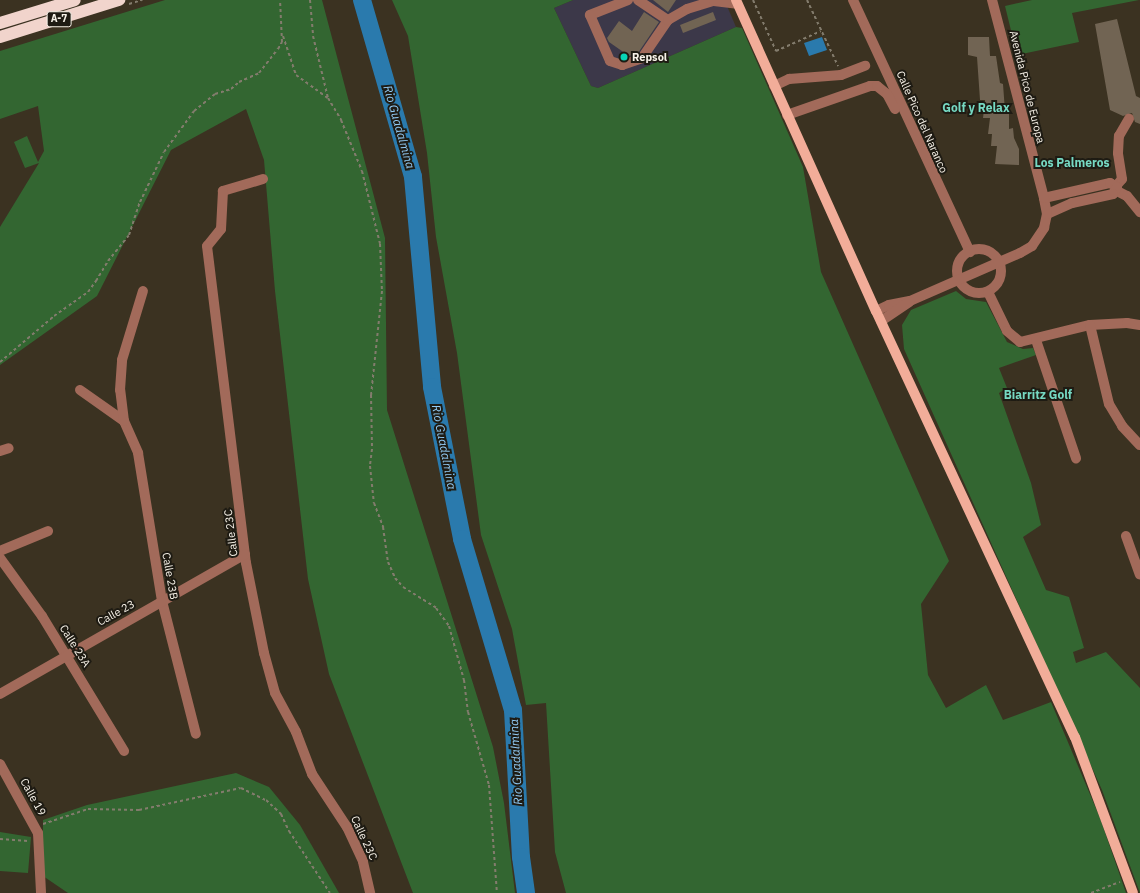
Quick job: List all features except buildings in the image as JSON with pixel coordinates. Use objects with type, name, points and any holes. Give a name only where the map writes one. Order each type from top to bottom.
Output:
[{"type":"highway","name":"A-7","points":[[0,23],[75,0]]},
{"type":"highway","name":"A-7","points":[[0,37],[119,0]]},
{"type":"main road","points":[[737,2],[876,311],[1075,737],[1133,893]]},
{"type":"street","points":[[628,0],[590,15],[606,57],[610,61],[628,64],[642,58],[668,20],[687,9],[714,1],[737,2]]},
{"type":"street","points":[[638,0],[668,20]]},
{"type":"street","points":[[687,9],[693,0]]},
{"type":"street","name":"Calle Pico del Naranco","points":[[854,0],[970,252]]},
{"type":"street","name":"Avenida Pico de Europa","points":[[992,0],[1047,214],[1044,228],[1032,246],[1000,263]]},
{"type":"street","points":[[774,86],[789,80],[842,75],[865,66]]},
{"type":"street","points":[[787,115],[870,86],[883,89],[895,109]]},
{"type":"street","points":[[1047,214],[1066,205],[1113,194],[1122,179],[1118,153],[1119,136],[1129,119]]},
{"type":"street","name":"Calle 23C","points":[[263,179],[223,191],[222,229],[207,246],[245,554],[270,678],[296,732],[309,768],[347,827],[363,862],[370,893]]},
{"type":"street","points":[[1044,198],[1110,183],[1127,196],[1140,212]]},
{"type":"street","points":[[984,250],[996,256],[1000,263],[1001,269],[998,282],[988,292],[982,293],[968,291],[959,281],[957,267],[960,260],[970,252],[984,250]]},
{"type":"street","points":[[876,311],[889,305],[910,301],[1000,263]]},
{"type":"street","name":"Calle 23B","points":[[143,291],[122,360],[120,390],[124,421],[138,453],[162,601],[196,734]]},
{"type":"street","points":[[988,292],[1007,331],[1013,338],[1020,342],[1036,340],[1090,326],[1127,323],[1140,325]]},
{"type":"street","points":[[881,321],[894,315],[910,301]]},
{"type":"street","points":[[1090,326],[1109,404],[1122,426],[1140,445]]},
{"type":"street","points":[[1036,340],[1076,458]]},
{"type":"street","points":[[80,390],[124,421]]},
{"type":"street","points":[[0,551],[48,531]]},
{"type":"street","points":[[1126,536],[1140,575]]},
{"type":"street","name":"Calle 23","points":[[0,694],[66,654],[245,554]]},
{"type":"street","name":"Calle 23A","points":[[0,558],[66,654],[124,751]]},
{"type":"street","name":"Calle 19","points":[[0,764],[33,819],[38,833],[42,893]]},
{"type":"path","points":[[280,0],[282,35],[296,75],[328,98]]},
{"type":"path","points":[[310,0],[312,36],[328,98],[341,120],[362,171],[380,244],[382,291],[371,395],[372,449],[370,466],[374,503],[383,527],[388,562],[396,578],[403,587],[436,608],[449,626],[464,680],[468,712],[488,785],[497,893]]},
{"type":"path","points":[[753,0],[776,51],[821,31]]},
{"type":"path","points":[[807,0],[842,75]]},
{"type":"path","points":[[0,362],[54,316],[88,292],[129,235],[140,202],[173,138],[194,111],[215,94],[231,89],[239,82],[259,73],[278,49],[282,35]]},
{"type":"path","points":[[0,839],[38,842],[43,823],[72,812],[88,809],[139,810],[241,788],[266,800],[281,814],[289,831],[330,893]]},
{"type":"path","points":[[1091,893],[1128,880]]},
{"type":"shaded area","name":"Repsol","points":[[573,0],[706,0],[727,6],[736,27],[598,88],[591,86],[554,8]]},
{"type":"green space","points":[[165,0],[322,0],[385,238],[387,410],[493,747],[504,803],[515,893],[413,893],[329,674],[308,579],[275,291],[264,160],[246,109],[171,150],[97,296],[0,365],[0,227],[39,163],[25,168],[14,142],[27,136],[38,162],[44,151],[38,106],[0,119],[0,51]]},
{"type":"green space","points":[[392,0],[573,0],[554,8],[591,86],[598,88],[736,27],[742,28],[803,167],[821,272],[949,561],[921,604],[928,675],[946,708],[986,685],[1003,720],[1051,702],[1100,818],[1126,893],[566,893],[555,852],[546,703],[526,705],[512,629],[481,535],[457,353],[436,237],[427,153],[408,36]]},
{"type":"green space","points":[[1032,0],[1139,0],[1072,13],[1079,42],[1017,55],[1005,6]]},
{"type":"green space","points":[[956,291],[966,299],[986,302],[1007,342],[1023,349],[1033,348],[1036,355],[999,368],[1007,388],[999,393],[1031,483],[1041,525],[1023,537],[1046,590],[1069,597],[1084,648],[1073,652],[1076,663],[1106,652],[1140,688],[1140,893],[1102,790],[904,349],[902,325],[911,310]]},
{"type":"green space","points":[[236,773],[269,787],[300,825],[339,893],[68,893],[43,876],[43,820],[87,805]]},
{"type":"green space","points":[[0,832],[31,837],[28,873],[0,871]]},
{"type":"water","points":[[822,37],[827,50],[809,56],[804,43]]},
{"type":"waterway","name":"Rio Guadalmina","points":[[362,0],[413,177],[432,387],[462,539],[513,710],[521,857],[526,893]]},
{"type":"place","name":"Repsol","points":[[624,57]]},
{"type":"district","name":"Golf y Relax","points":[[976,108]]},
{"type":"district","name":"Los Palmeros","points":[[1072,163]]},
{"type":"district","name":"Biarritz Golf","points":[[1038,395]]}]
